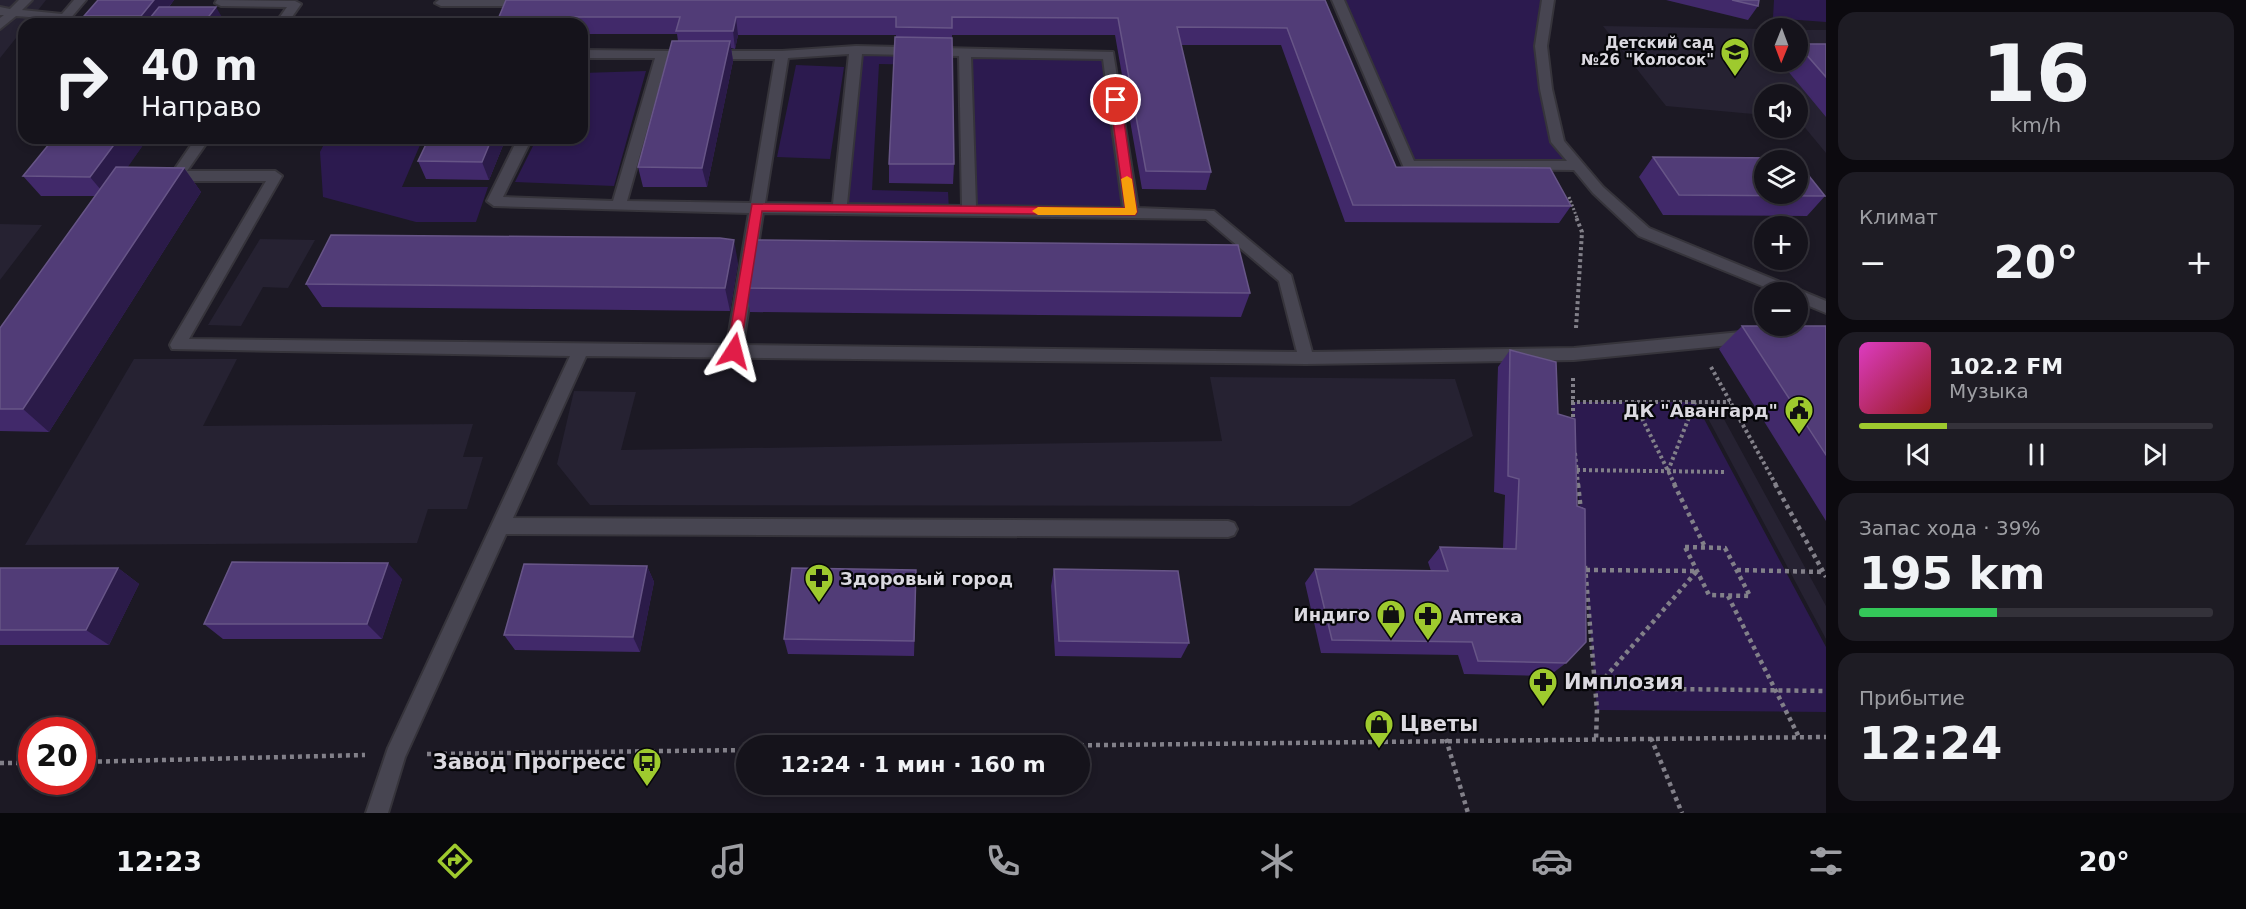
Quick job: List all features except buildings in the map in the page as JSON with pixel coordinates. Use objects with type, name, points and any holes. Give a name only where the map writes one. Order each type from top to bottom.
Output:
[{"type":"lane","points":[[0,25],[5,12],[26,0]]},
{"type":"lane","points":[[5,12],[65,18],[80,0]]},
{"type":"lane","points":[[223,0],[220,3],[295,4],[285,18]]},
{"type":"lane","points":[[1338,0],[1410,165],[1578,166]]},
{"type":"lane","points":[[1548,0],[1541,46],[1546,89],[1558,142],[1598,190],[1644,232],[1766,282]]},
{"type":"lane","points":[[441,3],[536,3]]},
{"type":"lane","points":[[840,208],[856,50]]},
{"type":"lane","points":[[588,54],[782,55],[856,50],[1109,55],[1131,212]]},
{"type":"lane","points":[[965,53],[969,210]]},
{"type":"lane","points":[[619,206],[662,54]]},
{"type":"lane","points":[[734,351],[782,55]]},
{"type":"lane","points":[[199,144],[177,176],[275,176],[178,345],[1306,358],[1574,354],[1698,344],[1760,336]]},
{"type":"lane","points":[[522,144],[494,201],[619,206],[1209,214],[1286,279],[1306,358]]},
{"type":"lane","points":[[1808,300],[1826,307]]},
{"type":"lane","points":[[377,813],[395,755],[580,350]]},
{"type":"lane","points":[[500,526],[1228,529]]},
{"type":"path","points":[[1557,166],[1582,232],[1571,402],[1573,424]]},
{"type":"path","points":[[1698,344],[1825,574]]},
{"type":"path","points":[[1571,402],[1730,402]]},
{"type":"path","points":[[1634,402],[1705,547]]},
{"type":"path","points":[[1668,471],[1695,402]]},
{"type":"path","points":[[1575,447],[1581,514]]},
{"type":"path","points":[[1577,470],[1727,472]]},
{"type":"path","points":[[1685,547],[1725,548],[1737,570],[1750,596],[1709,595],[1685,547]]},
{"type":"path","points":[[1585,559],[1596,688],[1596,739]]},
{"type":"path","points":[[1586,570],[1697,571]]},
{"type":"path","points":[[1737,570],[1825,574]]},
{"type":"path","points":[[1596,688],[1697,571]]},
{"type":"path","points":[[1728,596],[1799,737]]},
{"type":"path","points":[[1596,688],[1826,692]]},
{"type":"path","points":[[1090,745],[1446,739],[1826,737]]},
{"type":"path","points":[[1651,738],[1682,813]]},
{"type":"path","points":[[1446,739],[1468,813]]},
{"type":"path","points":[[0,763],[18,763]]},
{"type":"shaded area","points":[[0,0],[46,0],[32,18],[18,18],[18,36],[0,58]]},
{"type":"shaded area","points":[[1338,0],[1548,0],[1541,46],[1558,142],[1578,166],[1409,165]]},
{"type":"shaded area","points":[[1774,0],[1826,0],[1826,22],[1808,21],[1808,18],[1773,18]]},
{"type":"shaded area","name":"Детский сад №26 \"Колосок\"","points":[[1603,26],[1754,29],[1754,72],[1808,72],[1808,30],[1826,30],[1826,153],[1808,131],[1808,84],[1754,84],[1754,114],[1666,106]]},
{"type":"shaded area","points":[[856,50],[928,52],[928,65],[879,64],[872,190],[948,192],[949,210],[840,209]]},
{"type":"shaded area","points":[[965,53],[1109,55],[1131,212],[969,210]]},
{"type":"shaded area","points":[[796,65],[844,67],[830,159],[777,157]]},
{"type":"shaded area","points":[[646,71],[614,186],[515,182],[534,144],[588,144],[588,73]]},
{"type":"shaded area","points":[[324,144],[420,144],[402,187],[488,187],[476,222],[416,222],[323,197],[320,152]]},
{"type":"shaded area","points":[[0,224],[42,225],[0,280]]},
{"type":"shaded area","points":[[260,239],[315,240],[288,288],[263,287],[241,326],[208,325]]},
{"type":"shaded area","points":[[134,359],[237,359],[203,426],[473,424],[463,457],[483,457],[467,509],[428,509],[417,543],[25,545]]},
{"type":"shaded area","points":[[1210,377],[1455,379],[1473,436],[1350,506],[590,505],[557,464],[574,391],[636,392],[621,450],[1222,441]]},
{"type":"shaded area","points":[[1571,402],[1695,402],[1826,647],[1826,712],[1597,710]]},
{"type":"shaded area","points":[[1703,409],[1719,410],[1826,606],[1826,639]]},
{"type":"slow traffic","points":[[1038,211],[1131,212],[1127,179]]},
{"type":"place","name":"Детский сад №26 \"Колосок\"","points":[[1735,78]]},
{"type":"place","name":"ДК \"Авангард\"","points":[[1799,436]]},
{"type":"place","name":"Здоровый город","points":[[819,604]]},
{"type":"place","name":"Индиго","points":[[1391,640]]},
{"type":"place","name":"Аптека","points":[[1428,642]]},
{"type":"place","name":"Имплозия","points":[[1543,708]]},
{"type":"place","name":"Цветы","points":[[1379,750]]},
{"type":"place","name":"Завод Прогресс","points":[[647,788]]},
{"type":"route","points":[[734,351],[756,207],[1131,212],[1116,100]]}]
